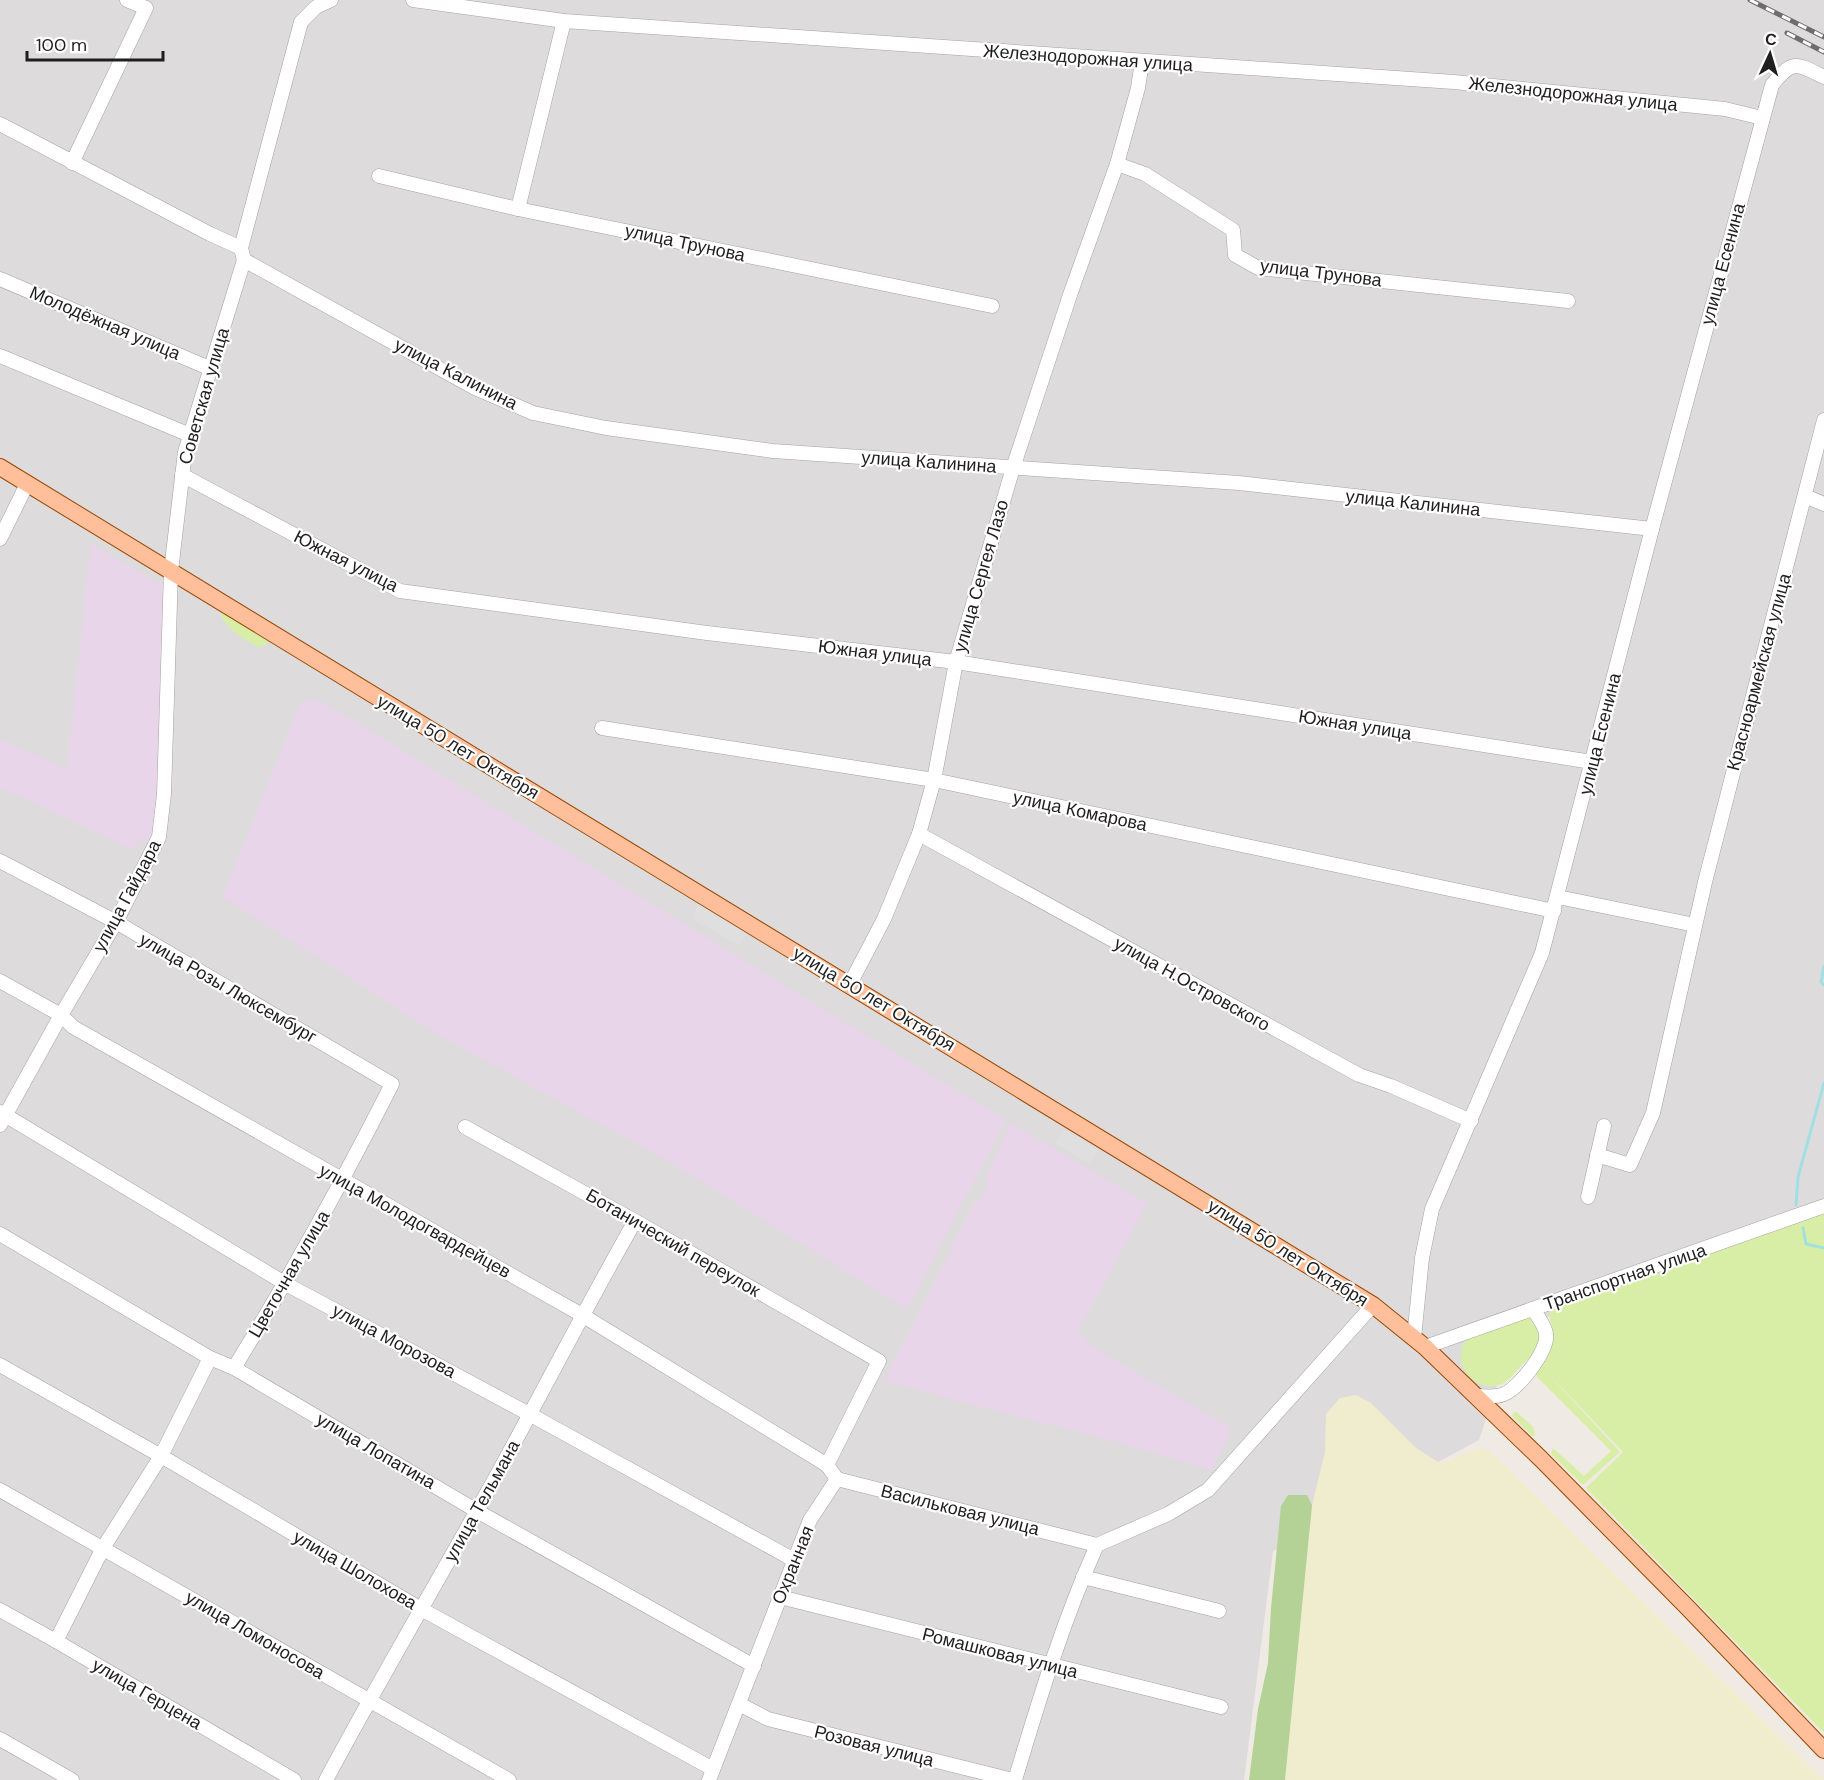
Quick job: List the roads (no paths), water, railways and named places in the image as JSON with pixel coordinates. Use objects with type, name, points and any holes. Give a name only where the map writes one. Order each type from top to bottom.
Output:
[{"type":"main road","name":"улица 50 лет Октября","points":[[0,467],[1373,1305],[1420,1343],[1476,1396],[1688,1608],[1824,1750]]},
{"type":"street","points":[[72,162],[146,8],[127,0]]},
{"type":"street","name":"Советская улица","points":[[171,571],[185,452],[243,254],[301,22],[316,7],[331,0]]},
{"type":"street","name":"Железнодорожная улица","points":[[413,0],[564,21],[1466,83],[1725,109],[1762,118]]},
{"type":"street","points":[[518,209],[564,21]]},
{"type":"street","name":"улица Сергея Лазо","points":[[850,984],[884,919],[919,834],[933,780],[956,662],[1013,468],[1071,292],[1117,164],[1138,88],[1142,61]]},
{"type":"street","points":[[1762,118],[1772,85],[1785,68],[1800,65],[1824,77]]},
{"type":"street","name":"улица Есенина","points":[[1420,1343],[1422,1258],[1432,1209],[1542,953],[1762,118]]},
{"type":"street","name":"улица Калинина","points":[[0,124],[210,234],[473,387],[533,413],[606,428],[773,451],[1239,483],[1652,529]]},
{"type":"street","name":"улица Трунова","points":[[1117,164],[1145,174],[1233,230],[1235,255],[1258,268],[1568,302]]},
{"type":"street","name":"улица Трунова","points":[[379,176],[518,209],[992,306]]},
{"type":"street","name":"Молодёжная улица","points":[[0,279],[210,368]]},
{"type":"street","points":[[0,356],[190,435]]},
{"type":"street","name":"Красноармейская улица","points":[[1598,1155],[1630,1165],[1653,1113],[1695,925],[1824,420]]},
{"type":"street","name":"Южная улица","points":[[182,475],[400,591],[707,633],[956,662],[1592,762]]},
{"type":"street","points":[[0,539],[27,484]]},
{"type":"street","points":[[1805,496],[1824,504]]},
{"type":"street","name":"улица Гайдара","points":[[2,1117],[116,922],[159,837],[164,794],[171,571]]},
{"type":"street","name":"улица Комарова","points":[[602,728],[933,780],[1556,904],[1695,925]]},
{"type":"street","name":"улица Н.Островского","points":[[919,834],[1359,1075],[1391,1086],[1471,1121]]},
{"type":"street","name":"улица Розы Люксембург","points":[[0,861],[116,922],[392,1084]]},
{"type":"street","name":"улица Молодогвардейцев","points":[[0,981],[61,1015],[73,1027],[582,1315],[827,1465]]},
{"type":"street","name":"Цветочная улица","points":[[234,1368],[286,1284],[392,1084]]},
{"type":"street","name":"улица Морозова","points":[[2,1117],[286,1284],[531,1415],[794,1560]]},
{"type":"street","points":[[1588,1197],[1604,1126]]},
{"type":"street","name":"Ботанический переулок","points":[[465,1127],[635,1221],[879,1361],[827,1465]]},
{"type":"street","name":"Транспортная улица","points":[[1420,1343],[1533,1309],[1824,1206]]},
{"type":"street","name":"улица Тельмана","points":[[326,1780],[531,1415],[582,1315],[635,1221]]},
{"type":"street","name":"улица Лопатина","points":[[0,1234],[477,1511],[754,1666]]},
{"type":"street","points":[[1014,1780],[1049,1665],[1083,1577],[1090,1544],[1168,1514],[1208,1490],[1373,1305]]},
{"type":"street","points":[[1476,1396],[1506,1394],[1525,1377],[1531,1368],[1545,1344],[1546,1337],[1546,1332],[1533,1309]]},
{"type":"street","points":[[56,1641],[103,1548],[161,1456],[210,1358]]},
{"type":"street","name":"улица Шолохова","points":[[0,1365],[711,1775]]},
{"type":"street","points":[[827,1465],[837,1479]]},
{"type":"street","name":"Васильковая улица","points":[[837,1479],[1090,1544]]},
{"type":"street","name":"Охранная","points":[[711,1775],[810,1520],[837,1479]]},
{"type":"street","name":"улица Ломоносова","points":[[0,1490],[510,1780]]},
{"type":"street","points":[[1083,1577],[1219,1611]]},
{"type":"street","name":"Ромашковая улица","points":[[780,1597],[1221,1707]]},
{"type":"street","name":"улица Герцена","points":[[0,1610],[294,1780]]},
{"type":"street","name":"Розовая улица","points":[[739,1704],[768,1719],[1014,1780]]},
{"type":"street","points":[[0,1739],[72,1780]]},
{"type":"waterway","points":[[1824,966],[1821,982],[1824,985]]},
{"type":"waterway","points":[[1796,1205],[1798,1177],[1824,1083]]},
{"type":"waterway","points":[[1803,1228],[1806,1244],[1824,1248]]},
{"type":"railway","points":[[1750,0],[1824,37]]},
{"type":"railway","points":[[1787,33],[1824,52]]}]
